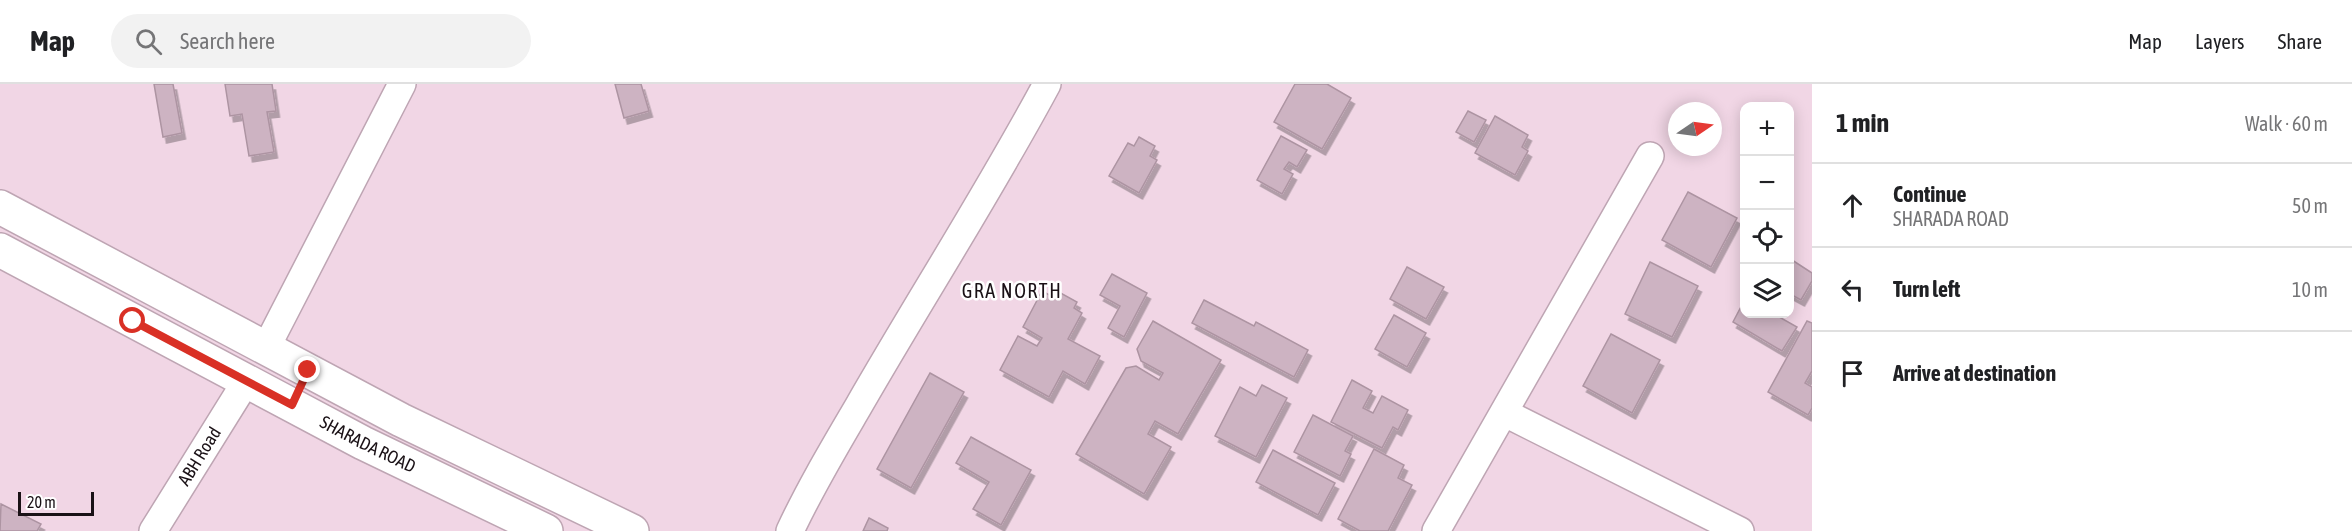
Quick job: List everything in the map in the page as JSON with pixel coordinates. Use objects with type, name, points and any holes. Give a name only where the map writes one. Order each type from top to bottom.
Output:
[{"type":"main road","points":[[0,207],[401,420],[632,531]]},
{"type":"main road","name":"SHARADA ROAD","points":[[0,250],[363,443],[546,531]]},
{"type":"main road","points":[[292,405],[308,370]]},
{"type":"street","points":[[266,348],[402,84]]},
{"type":"street","points":[[790,531],[806,497],[860,403],[1047,84]]},
{"type":"street","points":[[1436,531],[1650,156]]},
{"type":"street","name":"ABH Road","points":[[153,531],[247,380]]},
{"type":"street","points":[[1505,412],[1740,531]]},
{"type":"building","points":[[154,84],[173,84],[182,133],[163,137]]},
{"type":"building","points":[[225,84],[272,84],[276,111],[267,112],[274,152],[249,156],[242,114],[230,116]]},
{"type":"building","points":[[615,84],[641,84],[649,111],[624,118]]},
{"type":"building","points":[[1295,84],[1327,84],[1351,98],[1322,149],[1274,122]]},
{"type":"building","points":[[1468,111],[1486,120],[1474,142],[1456,132]]},
{"type":"building","points":[[1495,116],[1528,135],[1522,147],[1528,151],[1515,175],[1475,153]]},
{"type":"building","points":[[1281,136],[1307,150],[1297,167],[1289,162],[1284,169],[1293,174],[1282,194],[1257,180]]},
{"type":"building","points":[[1139,137],[1155,146],[1150,156],[1157,160],[1139,193],[1109,176],[1128,143],[1134,146]]},
{"type":"building","points":[[1688,192],[1737,218],[1711,267],[1662,240]]},
{"type":"building","points":[[1794,261],[1812,273],[1812,281],[1801,300],[1794,296]]},
{"type":"building","points":[[1650,262],[1698,286],[1672,337],[1625,314]]},
{"type":"building","points":[[1407,267],[1444,287],[1426,319],[1390,299]]},
{"type":"building","points":[[1112,274],[1147,293],[1124,337],[1108,328],[1120,306],[1100,295]]},
{"type":"building","points":[[1042,291],[1053,297],[1057,291],[1077,302],[1074,308],[1082,313],[1068,339],[1100,356],[1085,384],[1063,371],[1049,397],[1000,370],[1018,336],[1037,346],[1042,338],[1023,327]]},
{"type":"building","points":[[1204,300],[1254,326],[1256,322],[1308,350],[1294,377],[1192,323]]},
{"type":"building","points":[[1740,309],[1740,318],[1781,318],[1797,327],[1782,351],[1733,322]]},
{"type":"building","points":[[1394,315],[1426,333],[1407,367],[1375,349]]},
{"type":"building","points":[[1153,321],[1221,360],[1178,434],[1155,421],[1148,434],[1171,447],[1144,494],[1076,454],[1126,368],[1136,366],[1159,380],[1163,373],[1141,361],[1137,349]]},
{"type":"building","points":[[1807,321],[1812,323],[1812,371],[1805,383],[1812,387],[1812,408],[1808,415],[1768,392]]},
{"type":"building","points":[[1611,334],[1660,360],[1632,413],[1583,386]]},
{"type":"building","points":[[930,373],[964,392],[911,488],[877,469]]},
{"type":"building","points":[[1352,380],[1372,391],[1363,408],[1373,413],[1382,396],[1408,410],[1398,430],[1393,427],[1382,448],[1331,422]]},
{"type":"building","points":[[1262,385],[1287,398],[1256,457],[1215,436],[1240,387],[1256,396]]},
{"type":"building","points":[[1313,415],[1353,436],[1345,451],[1351,454],[1340,476],[1294,452]]},
{"type":"building","points":[[971,437],[1031,470],[1001,525],[973,509],[989,482],[956,463]]},
{"type":"building","points":[[1374,449],[1404,465],[1398,478],[1412,485],[1388,531],[1360,531],[1338,519]]},
{"type":"building","points":[[1273,450],[1335,483],[1318,515],[1256,482]]},
{"type":"building","points":[[1,504],[41,524],[37,531],[0,531]]},
{"type":"building","points":[[869,518],[888,528],[887,531],[863,531]]},
{"type":"district","name":"GRA NORTH","points":[[1012,291]]},
{"type":"route","points":[[133,321],[292,405],[308,370]]}]
